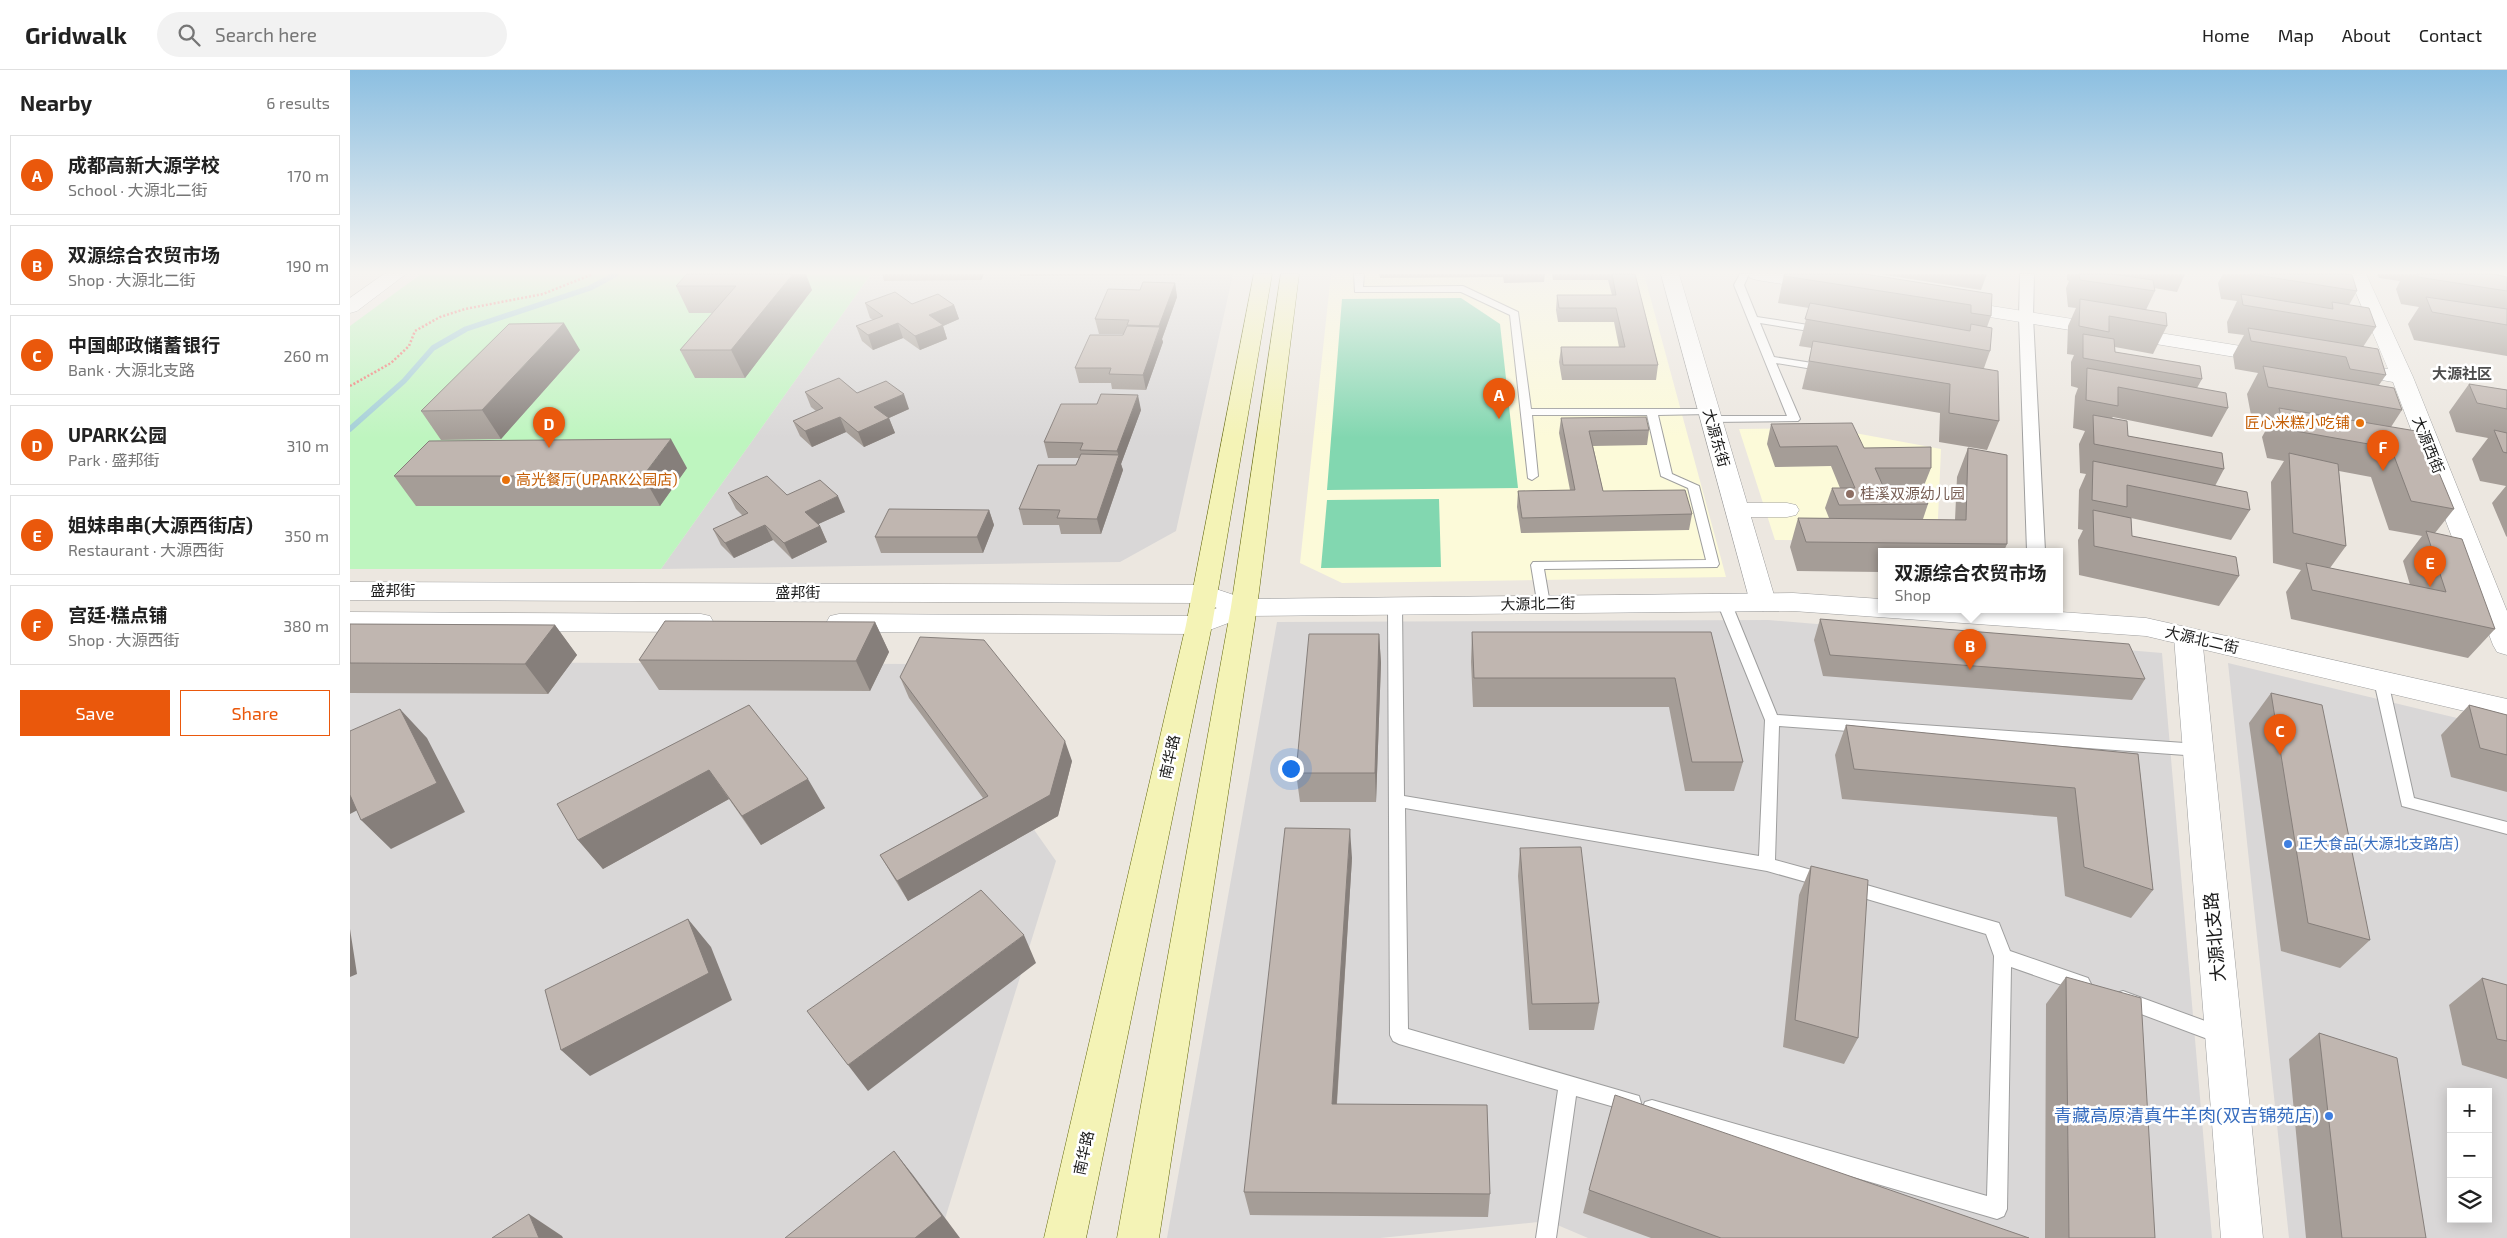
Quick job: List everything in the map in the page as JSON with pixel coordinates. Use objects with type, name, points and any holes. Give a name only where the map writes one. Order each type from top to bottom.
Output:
[{"type":"main road","name":"南华路","points":[[1065,1238],[1198,625],[1253,329]]},
{"type":"main road","points":[[1138,1238],[1244,607],[1282,329]]},
{"type":"street","name":"大源东街","points":[[1685,329],[1762,602]]},
{"type":"street","points":[[2026,329],[2036,548]]},
{"type":"street","points":[[2093,329],[2293,360]]},
{"type":"street","name":"大源西街","points":[[2381,329],[2402,377],[2507,645]]},
{"type":"street","points":[[2332,366],[2402,377]]},
{"type":"street","points":[[1736,510],[1787,510]]},
{"type":"street","name":"盛邦街","points":[[350,591],[1204,594],[1244,607]]},
{"type":"street","name":"大源北二街","points":[[1198,625],[1244,607],[1793,602],[1878,608]]},
{"type":"street","name":"大源北二街","points":[[2009,613],[2038,614],[2146,627],[2507,710]]},
{"type":"street","name":"盛邦街","points":[[350,621],[729,623]]},
{"type":"street","name":"盛邦街","points":[[819,623],[1198,625]]},
{"type":"street","name":"大源北支路","points":[[2188,636],[2242,1238]]},
{"type":"lane","points":[[1517,329],[1532,476]]},
{"type":"lane","points":[[1526,412],[1652,411],[1794,419],[1757,329]]},
{"type":"lane","points":[[1815,329],[1831,331]]},
{"type":"lane","points":[[1769,359],[1835,370]]},
{"type":"lane","points":[[1543,604],[1537,565],[1713,564],[1693,486],[1667,476],[1652,411]]},
{"type":"lane","points":[[1724,602],[1772,720],[1768,864]]},
{"type":"lane","points":[[1395,606],[1399,1035],[1997,1209],[2003,956],[1993,928],[1768,864],[1397,801]]},
{"type":"lane","points":[[2381,681],[2407,802],[2507,828]]},
{"type":"lane","points":[[1772,720],[2198,750]]},
{"type":"lane","points":[[2003,956],[2224,1036]]},
{"type":"lane","points":[[1546,1238],[1568,1084]]},
{"type":"path","points":[[350,386],[391,363],[410,346],[415,331],[419,329]]},
{"type":"shaded area","points":[[832,329],[1221,329],[1176,531],[1120,562],[661,569]]},
{"type":"shaded area","points":[[1325,329],[1659,329],[1726,577],[1342,583],[1300,563]]},
{"type":"shaded area","name":"桂溪双源幼儿园","points":[[1828,428],[1941,449],[1937,541],[1775,540],[1739,429]]},
{"type":"shaded area","points":[[1768,620],[2162,653],[2212,1238],[1588,1238],[1548,1221],[1380,1238],[1167,1238],[1277,622]]},
{"type":"shaded area","points":[[350,662],[918,664],[1056,861],[939,1238],[350,1238]]},
{"type":"shaded area","points":[[2228,663],[2507,730],[2507,1238],[2289,1238]]},
{"type":"green space","points":[[350,329],[832,329],[661,569],[350,569]]},
{"type":"green space","points":[[1340,329],[1500,329],[1518,488],[1327,490]]},
{"type":"green space","points":[[1439,499],[1441,567],[1321,568],[1327,500]]},
{"type":"building","points":[[504,329],[559,329],[482,410],[421,411]]},
{"type":"building","points":[[699,329],[749,329],[731,350],[680,350]]},
{"type":"building","points":[[859,329],[884,329],[868,335]]},
{"type":"building","points":[[905,329],[934,329],[915,336]]},
{"type":"building","points":[[1126,329],[1159,329],[1143,375],[1109,374],[1111,368],[1075,368],[1090,335],[1123,335]]},
{"type":"building","points":[[1621,329],[1649,329],[1658,365],[1563,365],[1561,347],[1625,347]]},
{"type":"building","points":[[1860,329],[1956,329],[1970,331],[1970,329],[1992,329],[1990,351]]},
{"type":"building","points":[[2092,329],[2109,329],[2109,332]]},
{"type":"building","points":[[2248,329],[2378,349],[2386,375],[2350,369],[2346,357],[2251,341]]},
{"type":"building","points":[[2083,334],[2114,339],[2115,352],[2200,366],[2202,379],[2083,358]]},
{"type":"building","points":[[1813,341],[1998,371],[1999,421],[1949,413],[1950,384],[1809,361]]},
{"type":"building","points":[[2263,366],[2394,388],[2402,410],[2268,387]]},
{"type":"building","points":[[2087,368],[2226,393],[2228,408],[2118,387],[2118,406],[2086,400]]},
{"type":"building","points":[[839,378],[857,393],[886,381],[904,394],[874,407],[889,418],[858,432],[840,417],[805,431],[793,421],[823,408],[805,392]]},
{"type":"building","points":[[2469,384],[2507,390],[2507,409],[2477,403]]},
{"type":"building","points":[[1101,394],[1138,395],[1117,451],[1080,450],[1083,443],[1044,442],[1061,404],[1097,404]]},
{"type":"building","points":[[2279,408],[2422,432],[2454,509],[2411,501],[2391,448],[2284,429]]},
{"type":"building","points":[[2093,415],[2127,421],[2128,436],[2222,453],[2224,469],[2094,444]]},
{"type":"building","points":[[1646,417],[1649,430],[1589,431],[1603,491],[1685,490],[1692,514],[1522,518],[1518,491],[1575,490],[1561,418]]},
{"type":"building","points":[[1852,423],[1864,448],[1931,447],[1931,468],[1875,468],[1883,486],[1919,486],[1928,504],[1839,505],[1832,488],[1855,488],[1837,446],[1780,447],[1771,424]]},
{"type":"building","points":[[2494,430],[2507,433],[2507,453],[2503,452]]},
{"type":"building","points":[[671,439],[643,476],[394,476],[429,441]]},
{"type":"building","points":[[1968,448],[2007,455],[2007,544],[1806,542],[1798,518],[1966,520]]},
{"type":"building","points":[[2289,453],[2338,464],[2346,546],[2293,533]]},
{"type":"building","points":[[1081,454],[1119,455],[1097,519],[1057,518],[1060,510],[1019,509],[1038,465],[1076,465]]},
{"type":"building","points":[[2093,461],[2247,492],[2250,510],[2127,485],[2127,507],[2092,500]]},
{"type":"building","points":[[767,476],[787,495],[820,480],[838,496],[805,512],[820,526],[784,543],[765,525],[725,543],[713,529],[748,513],[728,493]]},
{"type":"building","points":[[889,509],[989,510],[977,537],[875,537]]},
{"type":"building","points":[[2093,510],[2131,518],[2132,536],[2236,557],[2239,576],[2094,546]]},
{"type":"building","points":[[2426,531],[2462,539],[2495,629],[2312,590],[2306,563],[2446,592]]},
{"type":"building","points":[[1820,619],[2129,644],[2145,679],[1830,655]]},
{"type":"building","points":[[665,621],[875,622],[856,661],[639,660]]},
{"type":"building","points":[[350,624],[555,625],[525,664],[350,663]]},
{"type":"building","points":[[1472,632],[1711,632],[1743,762],[1692,762],[1675,678],[1474,678]]},
{"type":"building","points":[[1309,634],[1379,634],[1375,773],[1296,773]]},
{"type":"building","points":[[920,637],[984,640],[1065,741],[1050,795],[897,881],[880,855],[988,796],[900,677]]},
{"type":"building","points":[[2271,693],[2322,705],[2370,940],[2308,923]]},
{"type":"building","points":[[749,705],[808,779],[742,816],[709,770],[578,840],[557,804]]},
{"type":"building","points":[[2469,705],[2507,715],[2507,755],[2480,748]]},
{"type":"building","points":[[400,709],[437,783],[361,820],[350,795],[350,731]]},
{"type":"building","points":[[1846,725],[2138,754],[2153,890],[2084,867],[2075,788],[1854,769]]},
{"type":"building","points":[[1285,828],[1350,829],[1332,1104],[1487,1105],[1490,1194],[1244,1192]]},
{"type":"building","points":[[1581,847],[1599,1003],[1532,1004],[1520,848]]},
{"type":"building","points":[[1811,866],[1868,880],[1858,1038],[1795,1020]]},
{"type":"building","points":[[981,890],[1024,935],[848,1065],[807,1011]]},
{"type":"building","points":[[688,919],[709,973],[561,1050],[545,990]]},
{"type":"building","points":[[2066,977],[2141,998],[2155,1238],[2069,1238]]},
{"type":"building","points":[[2482,978],[2507,985],[2507,1041],[2497,1039]]},
{"type":"building","points":[[2319,1033],[2397,1058],[2426,1238],[2342,1238]]},
{"type":"building","points":[[1615,1095],[2029,1238],[1721,1238],[1589,1190]]},
{"type":"building","points":[[894,1151],[942,1216],[915,1238],[785,1238]]},
{"type":"building","points":[[529,1214],[539,1238],[492,1238]]},
{"type":"waterway","points":[[350,429],[404,381],[433,348],[467,329]]},
{"type":"place","name":"成都高新大源学校","points":[[1499,419]]},
{"type":"place","name":"匠心米糕小吃铺","points":[[2360,423]]},
{"type":"place","name":"UPARK公园","points":[[549,448]]},
{"type":"place","name":"宫廷·糕点铺","points":[[2383,471]]},
{"type":"place","name":"高光餐厅(UPARK公园店)","points":[[506,480]]},
{"type":"place","name":"桂溪双源幼儿园","points":[[1850,494]]},
{"type":"place","name":"姐妹串串(大源西街店)","points":[[2430,587]]},
{"type":"place","name":"双源综合农贸市场","points":[[1970,670]]},
{"type":"place","name":"中国邮政储蓄银行","points":[[2280,755]]},
{"type":"place","name":"正大食品(大源北支路店)","points":[[2288,844]]},
{"type":"place","name":"青藏高原清真牛羊肉(双吉锦苑店)","points":[[2329,1116]]},
{"type":"district","name":"大源社区","points":[[2462,374]]}]
